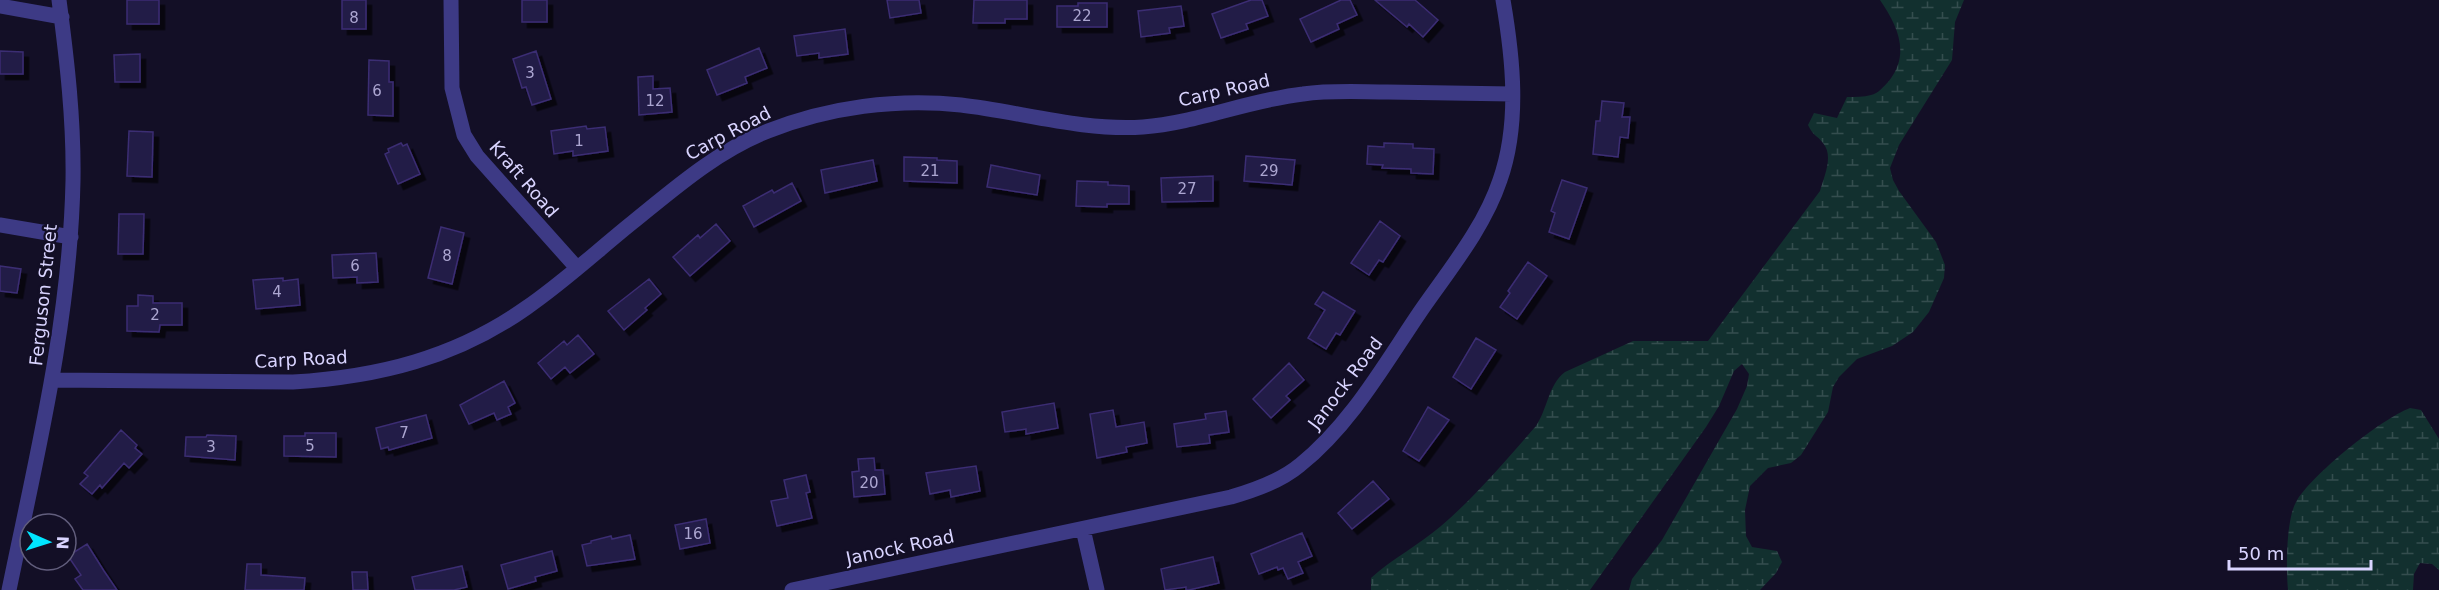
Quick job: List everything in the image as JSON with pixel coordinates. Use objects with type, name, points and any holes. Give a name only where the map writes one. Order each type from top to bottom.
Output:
[{"type":"street","name":"Ferguson Street","points":[[9,590],[53,380],[61,333],[71,237],[72,123],[59,0]]},
{"type":"street","name":"Kraft Road","points":[[451,0],[452,88],[464,135],[477,156],[577,268]]},
{"type":"street","name":"Janock Road","points":[[792,590],[1246,493],[1288,474],[1321,447],[1350,413],[1473,235],[1500,180],[1507,155],[1512,94],[1510,46],[1503,0]]},
{"type":"street","points":[[0,6],[62,17]]},
{"type":"street","name":"Carp Road","points":[[53,380],[293,382],[330,380],[413,364],[453,350],[526,309],[691,174],[738,146],[766,132],[795,122],[862,106],[929,103],[961,105],[1093,125],[1143,127],[1170,123],[1238,105],[1306,93],[1512,94]]},
{"type":"street","points":[[0,225],[71,237]]},
{"type":"street","points":[[1083,529],[1097,590]]},
{"type":"green space","points":[[1880,0],[1964,0],[1955,22],[1952,60],[1899,145],[1890,168],[1899,191],[1936,242],[1945,265],[1944,278],[1929,312],[1913,332],[1892,346],[1857,359],[1839,377],[1833,387],[1828,412],[1801,455],[1791,463],[1768,468],[1750,486],[1745,510],[1746,536],[1752,547],[1777,551],[1782,562],[1776,573],[1760,590],[1629,590],[1632,579],[1662,540],[1737,409],[1747,386],[1749,374],[1742,364],[1734,371],[1719,406],[1706,427],[1590,590],[1371,590],[1371,578],[1441,526],[1502,465],[1536,426],[1555,383],[1565,372],[1633,341],[1708,341],[1820,191],[1828,154],[1823,143],[1808,125],[1814,113],[1837,118],[1847,97],[1876,93],[1896,71],[1900,50],[1899,39],[1892,19]]},
{"type":"green space","points":[[2410,408],[2421,410],[2439,439],[2439,570],[2432,564],[2420,563],[2414,574],[2413,590],[2288,590],[2287,558],[2290,520],[2296,502],[2316,477],[2331,463],[2365,435]]},
{"type":"building","points":[[127,0],[159,0],[159,24],[127,24]]},
{"type":"building","points":[[342,0],[366,0],[366,29],[342,29]]},
{"type":"building","points":[[522,0],[547,0],[547,22],[522,22]]},
{"type":"building","points":[[887,0],[919,0],[921,13],[890,18]]},
{"type":"building","points":[[974,0],[1027,0],[1027,19],[1005,19],[1005,23],[973,23]]},
{"type":"building","points":[[1251,0],[1262,0],[1268,16],[1246,24],[1248,29],[1221,38],[1212,14]]},
{"type":"building","points":[[1341,0],[1350,0],[1357,15],[1337,24],[1339,29],[1311,42],[1300,19]]},
{"type":"building","points":[[1375,0],[1415,0],[1438,20],[1423,37],[1409,24],[1407,27]]},
{"type":"building","points":[[1078,3],[1107,3],[1107,27],[1057,27],[1057,6],[1078,6]]},
{"type":"building","points":[[1181,6],[1184,26],[1169,28],[1170,33],[1141,37],[1138,11]]},
{"type":"building","points":[[845,29],[848,54],[819,58],[819,53],[797,56],[794,36]]},
{"type":"building","points":[[759,48],[767,68],[745,77],[747,83],[717,95],[707,70]]},
{"type":"building","points":[[0,51],[23,52],[23,74],[0,74]]},
{"type":"building","points":[[536,51],[551,99],[532,105],[526,87],[522,88],[513,59]]},
{"type":"building","points":[[140,54],[140,82],[115,82],[114,55]]},
{"type":"building","points":[[369,60],[389,61],[389,82],[393,82],[393,116],[368,115]]},
{"type":"building","points":[[653,76],[653,89],[670,88],[672,112],[639,115],[638,77]]},
{"type":"building","points":[[1602,101],[1624,103],[1622,117],[1630,117],[1628,138],[1620,137],[1618,157],[1593,154],[1596,121],[1600,121]]},
{"type":"building","points":[[586,126],[587,129],[605,127],[608,151],[573,156],[573,151],[554,154],[551,131]]},
{"type":"building","points":[[129,131],[153,132],[152,177],[127,176]]},
{"type":"building","points":[[401,143],[403,146],[407,144],[420,174],[398,184],[385,154],[389,152],[388,149]]},
{"type":"building","points":[[1384,143],[1413,144],[1413,148],[1434,149],[1433,174],[1411,173],[1411,169],[1382,168],[1383,165],[1367,164],[1368,146],[1384,147]]},
{"type":"building","points":[[1246,156],[1295,160],[1292,185],[1244,181]]},
{"type":"building","points":[[904,157],[957,161],[957,183],[904,181]]},
{"type":"building","points":[[873,160],[877,181],[825,193],[821,170]]},
{"type":"building","points":[[991,165],[1040,175],[1037,195],[987,187]]},
{"type":"building","points":[[1213,176],[1213,201],[1162,202],[1161,178]]},
{"type":"building","points":[[1562,180],[1587,188],[1569,239],[1549,232],[1555,213],[1551,211]]},
{"type":"building","points":[[1077,181],[1108,182],[1108,185],[1129,186],[1129,204],[1107,204],[1107,207],[1076,206]]},
{"type":"building","points":[[792,183],[801,201],[754,227],[743,206],[772,190],[774,193]]},
{"type":"building","points":[[119,214],[144,214],[143,254],[118,254]]},
{"type":"building","points":[[1380,221],[1400,236],[1383,262],[1379,260],[1369,275],[1351,263]]},
{"type":"building","points":[[716,224],[730,241],[690,276],[673,257],[698,235],[700,238]]},
{"type":"building","points":[[441,227],[464,233],[452,284],[428,278]]},
{"type":"building","points":[[376,253],[378,282],[357,283],[357,277],[333,278],[332,255]]},
{"type":"building","points":[[1528,262],[1547,276],[1517,319],[1500,307]]},
{"type":"building","points":[[0,266],[21,269],[17,293],[0,291]]},
{"type":"building","points":[[283,278],[283,281],[298,279],[300,305],[256,309],[253,280]]},
{"type":"building","points":[[649,279],[661,294],[624,330],[608,311]]},
{"type":"building","points":[[1323,292],[1355,311],[1340,335],[1336,333],[1326,349],[1308,338],[1325,310],[1315,304]]},
{"type":"building","points":[[138,295],[153,296],[153,303],[182,303],[182,325],[160,325],[159,332],[127,331],[127,306],[138,306]]},
{"type":"building","points":[[578,335],[594,354],[570,373],[565,367],[551,379],[538,363],[564,341],[567,345]]},
{"type":"building","points":[[1476,338],[1496,350],[1471,389],[1453,377]]},
{"type":"building","points":[[1289,363],[1304,380],[1286,396],[1290,400],[1271,418],[1253,399]]},
{"type":"building","points":[[504,381],[515,403],[508,407],[511,414],[497,420],[494,413],[469,424],[460,405]]},
{"type":"building","points":[[1054,403],[1058,428],[1026,434],[1026,429],[1005,432],[1002,412]]},
{"type":"building","points":[[1428,407],[1449,420],[1419,461],[1403,451]]},
{"type":"building","points":[[1113,410],[1116,427],[1144,422],[1147,443],[1126,447],[1127,452],[1097,458],[1090,414]]},
{"type":"building","points":[[1226,411],[1229,432],[1209,435],[1210,443],[1177,447],[1174,424],[1206,419],[1205,414]]},
{"type":"building","points":[[426,415],[432,438],[389,450],[388,447],[381,449],[376,428]]},
{"type":"building","points":[[121,430],[137,445],[135,448],[142,454],[129,468],[124,463],[102,488],[100,485],[92,494],[80,484],[88,476],[84,473]]},
{"type":"building","points":[[305,433],[336,433],[336,457],[284,456],[284,436],[305,436]]},
{"type":"building","points":[[207,435],[236,436],[235,460],[185,456],[186,437],[206,437]]},
{"type":"building","points":[[874,458],[875,470],[883,470],[885,494],[854,497],[852,472],[859,471],[858,459]]},
{"type":"building","points":[[976,466],[980,491],[951,497],[950,490],[930,494],[926,473]]},
{"type":"building","points":[[806,475],[810,492],[806,493],[812,518],[777,526],[771,501],[788,498],[784,480]]},
{"type":"building","points":[[1373,481],[1389,499],[1352,529],[1338,513]]},
{"type":"building","points":[[706,519],[710,543],[680,549],[675,525]]},
{"type":"building","points":[[1302,533],[1312,556],[1298,562],[1303,573],[1288,579],[1283,568],[1278,570],[1277,567],[1259,574],[1251,554]]},
{"type":"building","points":[[630,535],[635,559],[587,566],[582,545],[611,536],[612,539]]},
{"type":"building","points":[[87,544],[117,590],[83,590],[75,579],[81,575],[78,571],[78,550]]},
{"type":"building","points":[[552,551],[557,571],[535,577],[536,581],[508,589],[501,565]]},
{"type":"building","points":[[1213,557],[1219,583],[1189,590],[1186,590],[1186,587],[1165,590],[1161,569]]},
{"type":"building","points":[[247,564],[261,564],[261,575],[305,578],[304,590],[245,590]]},
{"type":"building","points":[[462,566],[467,587],[454,590],[415,590],[412,577]]},
{"type":"building","points":[[352,572],[367,572],[368,590],[353,590]]}]
